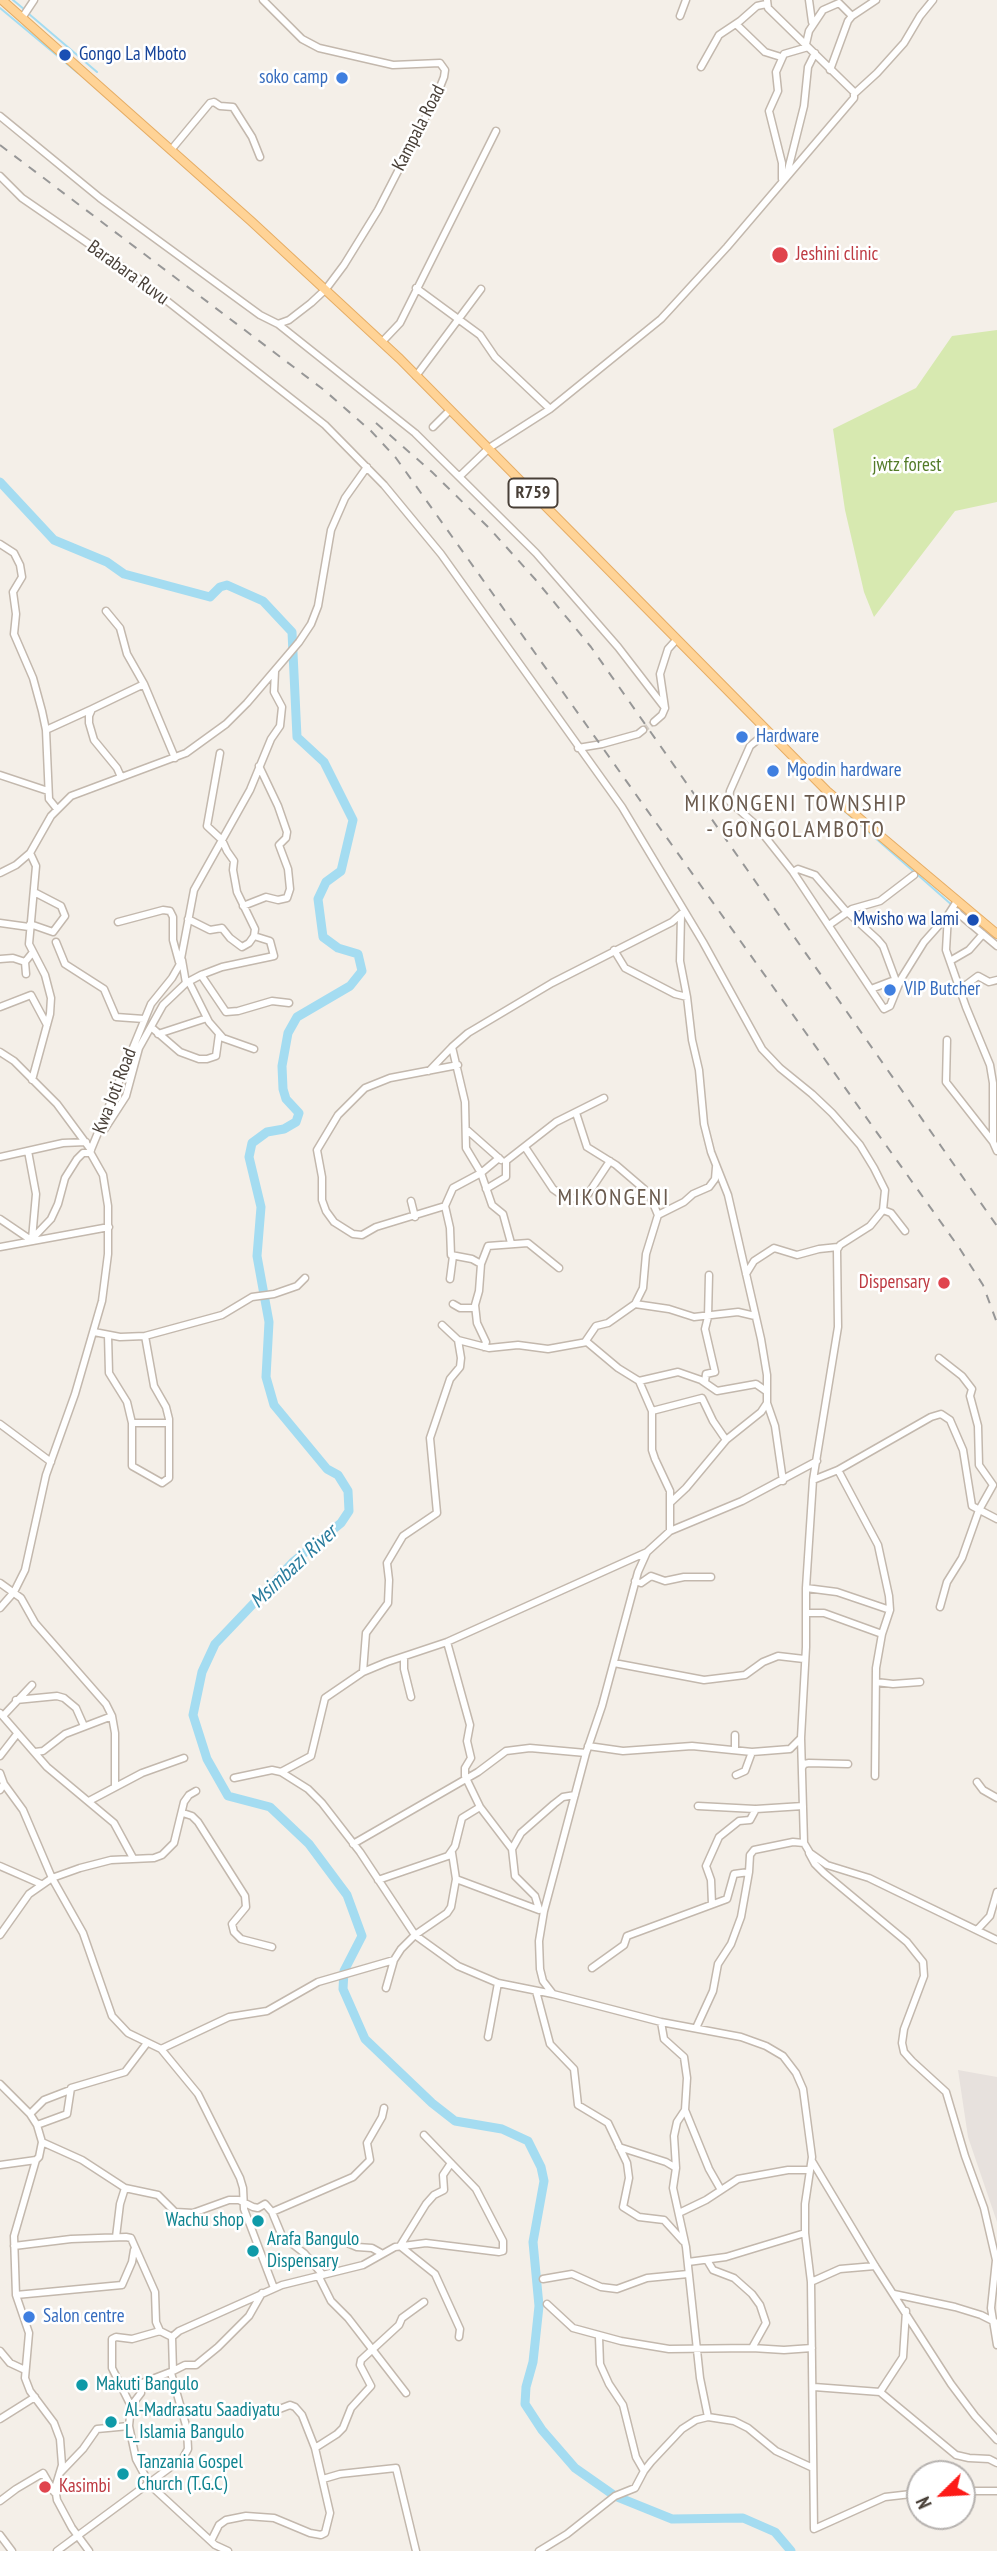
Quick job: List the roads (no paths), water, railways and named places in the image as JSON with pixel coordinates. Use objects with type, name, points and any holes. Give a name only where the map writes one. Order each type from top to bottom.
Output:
[{"type":"main road","name":"R759","points":[[2,0],[382,342],[827,791],[953,908],[997,934]]},
{"type":"street","points":[[22,18],[34,0]]},
{"type":"street","name":"Kampala Road","points":[[263,0],[302,39],[319,48],[393,65],[440,63],[445,70],[436,97],[379,210],[326,289]]},
{"type":"street","points":[[680,16],[686,0]]},
{"type":"street","points":[[807,46],[812,24],[809,0]]},
{"type":"street","points":[[830,70],[852,16],[876,0]]},
{"type":"street","points":[[460,476],[489,448],[550,409],[661,319],[727,247],[852,100],[854,94],[904,43],[933,0]]},
{"type":"street","points":[[701,66],[719,35],[763,2],[854,94]]},
{"type":"street","points":[[812,24],[823,10],[837,2],[852,16]]},
{"type":"street","points":[[736,24],[765,52],[781,57]]},
{"type":"street","points":[[784,178],[769,111],[778,91],[776,72],[781,57],[807,46]]},
{"type":"street","points":[[784,178],[804,106],[807,71],[815,53]]},
{"type":"street","points":[[171,150],[210,103],[214,102],[220,106],[233,107],[252,137],[260,156]]},
{"type":"street","points":[[0,116],[100,198],[260,315],[278,324],[415,433],[536,553],[618,647],[665,708]]},
{"type":"street","points":[[382,342],[400,323],[496,131]]},
{"type":"street","name":"Barabara Ruvu","points":[[0,176],[26,201],[134,275],[257,371],[325,425],[367,467],[441,554],[622,807],[762,1049],[779,1068],[812,1094],[860,1145],[885,1190],[883,1210]]},
{"type":"street","points":[[416,288],[480,335],[495,357],[550,409]]},
{"type":"street","points":[[278,324],[289,320],[326,289]]},
{"type":"street","points":[[416,376],[481,289]]},
{"type":"street","points":[[433,427],[450,410]]},
{"type":"street","points":[[0,873],[16,865],[30,853],[57,809],[81,791],[175,758],[205,741],[226,724],[277,668],[311,624],[318,606],[328,542],[335,518],[345,498],[367,467]]},
{"type":"street","points":[[0,544],[14,553],[20,565],[22,577],[13,592],[16,614],[13,634],[33,678],[46,730],[49,799],[57,809]]},
{"type":"street","points":[[106,611],[117,623],[127,654],[144,684],[175,758]]},
{"type":"street","points":[[654,722],[665,708],[660,674],[668,649],[677,639]]},
{"type":"street","name":"Kwa Joti Road","points":[[0,1608],[14,1592],[25,1570],[46,1475],[102,1301],[109,1227],[107,1189],[101,1169],[91,1151],[151,1004],[172,978],[181,961],[194,890],[250,790],[280,726],[282,707],[274,692],[277,668]]},
{"type":"street","points":[[46,730],[144,684]]},
{"type":"street","points":[[92,709],[89,723],[93,740],[117,768],[121,777]]},
{"type":"street","points":[[578,748],[602,744],[638,734],[643,730]]},
{"type":"street","points":[[761,737],[750,746],[730,791],[729,801],[755,824],[793,872],[885,1010],[890,1006],[898,982],[924,942],[953,908]]},
{"type":"street","points":[[188,919],[210,930],[222,928],[242,947],[254,936],[255,929],[243,906],[235,881],[234,860],[206,821],[220,753]]},
{"type":"street","points":[[243,906],[266,897],[278,900],[287,898],[290,889],[288,869],[279,845],[286,838],[287,832],[259,766]]},
{"type":"street","points":[[0,775],[48,791]]},
{"type":"street","points":[[30,853],[36,866],[29,944],[49,988],[51,1006],[33,1080]]},
{"type":"street","points":[[793,872],[798,869],[815,875],[847,911],[882,944],[898,982]]},
{"type":"street","points":[[829,925],[847,911],[880,901],[914,875]]},
{"type":"street","points":[[0,922],[29,925],[53,932],[65,916],[61,906],[34,892]]},
{"type":"street","points":[[953,908],[997,946]]},
{"type":"street","points":[[953,908],[946,950],[958,985],[993,1065],[993,1142]]},
{"type":"street","points":[[118,922],[163,910],[170,911],[173,916],[172,938],[188,982],[207,1018],[219,1034],[229,1041],[254,1049]]},
{"type":"street","points":[[429,1072],[437,1060],[462,1037],[682,912]]},
{"type":"street","points":[[682,912],[680,961],[701,1079],[704,1124],[728,1195],[746,1274],[767,1375],[767,1403],[775,1426],[777,1457],[783,1481]]},
{"type":"street","points":[[950,961],[969,950],[983,934]]},
{"type":"street","points":[[100,1133],[126,1096],[139,1048],[163,1005],[188,982],[201,975],[222,967],[274,956],[270,941],[254,936]]},
{"type":"street","points":[[56,942],[65,964],[104,989],[116,1017],[144,1019]]},
{"type":"street","points":[[614,950],[625,968],[675,994],[687,997]]},
{"type":"street","points":[[26,974],[25,962],[33,952]]},
{"type":"street","points":[[0,959],[13,958],[25,962]]},
{"type":"street","points":[[201,975],[226,1012],[272,1001],[289,1003]]},
{"type":"street","points":[[958,985],[966,985],[978,976],[989,982],[997,980]]},
{"type":"street","points":[[870,989],[898,982]]},
{"type":"street","points":[[0,1006],[31,995],[47,1025]]},
{"type":"street","points":[[158,1034],[207,1018]]},
{"type":"street","points":[[151,1027],[186,1055],[207,1059],[218,1053],[219,1034]]},
{"type":"street","points":[[947,1040],[946,1082],[993,1142],[997,1151]]},
{"type":"street","points":[[452,1047],[465,1102],[466,1148],[481,1173],[492,1205],[503,1214],[511,1243]]},
{"type":"street","points":[[0,1052],[14,1061],[65,1112],[91,1151],[83,1153],[74,1163],[65,1178],[58,1205],[51,1219],[31,1240]]},
{"type":"street","points":[[445,1206],[358,1235],[334,1222],[322,1200],[322,1177],[317,1150],[338,1115],[362,1090],[379,1081],[457,1065]]},
{"type":"street","points":[[505,1164],[556,1122],[604,1098]]},
{"type":"street","points":[[442,1325],[458,1340],[484,1347],[518,1345],[548,1349],[585,1342],[596,1326],[608,1324],[635,1304],[643,1289],[646,1254],[658,1215],[644,1189],[610,1161],[587,1147],[576,1113]]},
{"type":"street","points":[[467,1129],[505,1164],[506,1177],[486,1189]]},
{"type":"street","points":[[0,1157],[63,1143],[86,1142]]},
{"type":"street","points":[[525,1147],[553,1188],[563,1196],[572,1198],[586,1197],[610,1161]]},
{"type":"street","points":[[27,1151],[36,1194],[31,1240]]},
{"type":"street","points":[[450,1279],[453,1256],[450,1253],[450,1228],[445,1206],[453,1188],[481,1173],[499,1158]]},
{"type":"street","points":[[658,1215],[713,1184],[716,1174],[715,1161]]},
{"type":"street","points":[[411,1202],[415,1217]]},
{"type":"street","points":[[746,1274],[754,1261],[774,1248],[797,1255],[819,1248],[838,1247],[870,1226],[883,1210],[891,1213],[905,1231]]},
{"type":"street","points":[[0,1219],[31,1240]]},
{"type":"street","points":[[0,1247],[109,1227]]},
{"type":"street","points":[[484,1347],[486,1342],[477,1323],[474,1308],[481,1264],[488,1246],[528,1243],[559,1268]]},
{"type":"street","points":[[838,1247],[838,1328],[813,1480],[806,1587],[802,1738],[805,1846],[815,1864],[906,1942],[923,1962],[924,1976],[904,2029],[902,2043],[905,2052],[946,2092],[984,2208],[996,2270],[994,2321],[997,2345]]},
{"type":"street","points":[[453,1256],[477,1260],[481,1264]]},
{"type":"street","points":[[705,1382],[706,1374],[715,1371],[705,1326],[708,1317],[709,1275]]},
{"type":"street","points":[[94,1332],[145,1336],[222,1315],[252,1297],[297,1286],[304,1278]]},
{"type":"street","points":[[453,1304],[460,1308],[474,1308]]},
{"type":"street","points":[[635,1304],[669,1309],[694,1317],[729,1312],[743,1312],[755,1316]]},
{"type":"street","points":[[108,1335],[109,1373],[127,1402],[132,1423],[132,1466],[162,1483],[169,1478],[169,1423],[167,1409],[153,1383],[145,1336]]},
{"type":"street","points":[[363,1672],[366,1633],[388,1603],[387,1563],[403,1536],[437,1513],[430,1438],[450,1379],[460,1367],[458,1340]]},
{"type":"street","points":[[585,1342],[639,1381],[652,1411],[652,1450],[668,1485],[671,1502],[670,1531]]},
{"type":"street","points":[[939,1358],[962,1376],[972,1389],[970,1396],[978,1426],[979,1465],[993,1486],[979,1510],[962,1558],[947,1582],[940,1607]]},
{"type":"street","points":[[639,1381],[678,1372],[705,1382],[717,1391],[756,1384],[766,1391]]},
{"type":"street","points":[[652,1411],[700,1398],[705,1401],[709,1415],[726,1440]]},
{"type":"street","points":[[671,1502],[726,1440],[761,1412],[767,1403]]},
{"type":"street","points":[[813,1480],[838,1470],[942,1413],[950,1420],[963,1450],[972,1503],[979,1510],[997,1519]]},
{"type":"street","points":[[132,1423],[169,1423]]},
{"type":"street","points":[[0,1424],[51,1462]]},
{"type":"street","points":[[281,1772],[311,1756],[325,1698],[363,1672],[447,1642],[647,1552],[670,1531],[742,1501],[817,1461]]},
{"type":"street","points":[[838,1470],[882,1555],[890,1609],[877,1658],[875,1776]]},
{"type":"street","points":[[553,1994],[543,1981],[540,1969],[541,1910],[614,1663],[635,1581],[647,1552]]},
{"type":"street","points":[[635,1581],[641,1583],[651,1576],[665,1581],[684,1577],[711,1577]]},
{"type":"street","points":[[0,1583],[14,1592],[25,1604],[35,1623],[101,1697],[112,1716],[117,1751],[115,1787]]},
{"type":"street","points":[[806,1587],[837,1592],[890,1609]]},
{"type":"street","points":[[806,1613],[824,1613],[882,1634]]},
{"type":"street","points":[[447,1642],[470,1725],[467,1741],[471,1754],[464,1770],[466,1779],[480,1807],[512,1849],[515,1876],[535,1895],[541,1910]]},
{"type":"street","points":[[614,1663],[704,1680],[731,1679],[745,1675],[778,1656],[804,1659]]},
{"type":"street","points":[[404,1657],[411,1697]]},
{"type":"street","points":[[876,1682],[893,1685],[920,1682]]},
{"type":"street","points":[[32,1685],[1,1714],[47,1767],[114,1822],[133,1858]]},
{"type":"street","points":[[16,1700],[64,1698],[76,1708],[84,1726]]},
{"type":"street","points":[[35,1752],[43,1751],[59,1738],[84,1726],[112,1716]]},
{"type":"street","points":[[0,1756],[17,1734]]},
{"type":"street","points":[[735,1735],[735,1750]]},
{"type":"street","points":[[353,1844],[511,1750],[530,1748],[623,1751],[692,1746],[752,1752],[790,1749],[802,1738]]},
{"type":"street","points":[[736,1775],[745,1771],[752,1752]]},
{"type":"street","points":[[89,1801],[165,1763],[184,1758]]},
{"type":"street","points":[[802,1768],[809,1763],[848,1764]]},
{"type":"street","points":[[234,1779],[272,1770],[281,1772],[308,1789],[323,1803],[415,1934],[458,1966],[498,1983],[741,2038],[778,2052],[792,2067],[803,2089],[812,2161],[805,2204],[805,2233],[811,2282],[814,2529],[885,2497],[906,2495]]},
{"type":"street","points":[[0,1773],[2,1787],[23,1810],[52,1878],[83,1933],[115,2021],[128,2033],[161,2049],[192,2084],[203,2104],[240,2178],[243,2203],[274,2288]]},
{"type":"street","points":[[978,1782],[983,1790],[997,1798]]},
{"type":"street","points":[[0,1935],[29,1894],[52,1878],[111,1860],[154,1858],[168,1850],[174,1843],[184,1802],[196,1791]]},
{"type":"street","points":[[512,1849],[521,1833],[559,1800],[575,1795]]},
{"type":"street","points":[[698,1806],[756,1809],[803,1806]]},
{"type":"street","points":[[386,1988],[394,1960],[401,1949],[415,1934],[447,1913],[456,1879],[452,1853],[462,1818],[480,1807]]},
{"type":"street","points":[[712,1904],[711,1880],[706,1866],[715,1842],[724,1831],[739,1821],[750,1820],[756,1809]]},
{"type":"street","points":[[183,1813],[198,1822],[245,1896],[246,1908],[232,1924],[234,1932],[241,1939],[272,1947]]},
{"type":"street","points":[[696,2028],[713,1991],[718,1965],[731,1944],[741,1917],[750,1872],[750,1855],[754,1850],[793,1842],[805,1846],[827,1865],[869,1878],[997,1940]]},
{"type":"street","points":[[378,1880],[444,1859],[452,1853]]},
{"type":"street","points":[[0,1866],[41,1884]]},
{"type":"street","points":[[592,1969],[624,1945],[627,1936],[727,1899],[734,1874],[750,1872]]},
{"type":"street","points":[[456,1879],[541,1910]]},
{"type":"street","points":[[977,1930],[990,1916],[997,1892]]},
{"type":"street","points":[[161,2049],[229,2017],[267,2011],[318,1982],[394,1960]]},
{"type":"street","points":[[488,2037],[498,1983]]},
{"type":"street","points":[[536,1991],[550,2043],[574,2069],[578,2105],[608,2123],[629,2167],[623,2207],[639,2217],[664,2220],[679,2235],[686,2247]]},
{"type":"street","points":[[661,2022],[664,2039],[684,2057],[687,2078],[685,2110],[709,2169],[721,2190]]},
{"type":"street","points":[[30,2114],[44,2100],[121,2075],[148,2043]]},
{"type":"street","points":[[0,2084],[30,2114],[41,2141],[39,2157],[17,2220],[14,2246],[16,2295],[29,2333],[25,2370],[27,2386],[54,2423],[61,2439],[60,2473],[55,2493]]},
{"type":"street","points":[[37,2126],[67,2113],[70,2090]]},
{"type":"street","points":[[272,2212],[353,2177],[370,2160],[367,2143],[382,2117],[384,2108]]},
{"type":"street","points":[[685,2110],[677,2122],[674,2136],[676,2168],[673,2188],[686,2247],[700,2378],[708,2417]]},
{"type":"street","points":[[57,2551],[128,2497],[150,2484],[183,2458],[188,2449],[187,2429],[172,2372],[172,2337],[179,2331],[274,2288],[363,2265],[381,2253],[400,2246],[426,2243],[499,2252],[504,2249],[503,2241],[476,2189],[424,2135]]},
{"type":"street","points":[[41,2141],[96,2167],[125,2188],[158,2195],[173,2210],[179,2212],[193,2213],[225,2200],[237,2200],[257,2208],[265,2204],[272,2212],[282,2235],[304,2253],[321,2276],[331,2301],[348,2318],[406,2393]]},
{"type":"street","points":[[619,2147],[666,2162],[676,2168]]},
{"type":"street","points":[[0,2165],[36,2160]]},
{"type":"street","points":[[812,2161],[951,2384],[997,2440]]},
{"type":"street","points":[[400,2246],[426,2204],[434,2195],[444,2190],[443,2175],[451,2163]]},
{"type":"street","points":[[679,2213],[738,2179],[788,2170],[810,2170]]},
{"type":"street","points":[[116,2237],[125,2188]]},
{"type":"street","points":[[688,2262],[707,2260],[805,2233]]},
{"type":"street","points":[[14,2246],[131,2238],[155,2292],[154,2316],[160,2331],[172,2337]]},
{"type":"street","points":[[311,2241],[345,2242],[357,2247],[372,2248],[381,2253]]},
{"type":"street","points":[[400,2246],[433,2271],[446,2294],[459,2333],[468,2334]]},
{"type":"street","points":[[16,2295],[122,2285],[134,2248]]},
{"type":"street","points":[[707,2260],[713,2270],[734,2278],[760,2305],[765,2323],[752,2348]]},
{"type":"street","points":[[811,2282],[840,2269],[875,2266]]},
{"type":"street","points":[[543,2279],[572,2274],[601,2287],[617,2288],[647,2278],[688,2274]]},
{"type":"street","points":[[122,2387],[142,2383],[185,2365],[200,2363],[248,2316],[262,2293]]},
{"type":"street","points":[[894,2294],[955,2307],[994,2321]]},
{"type":"street","points":[[315,2448],[343,2428],[351,2408],[370,2388],[371,2384],[360,2362],[399,2325],[402,2318],[424,2302]]},
{"type":"street","points":[[547,2304],[573,2328],[600,2337],[660,2348],[812,2348]]},
{"type":"street","points":[[880,2392],[903,2357],[906,2311]]},
{"type":"street","points":[[160,2331],[132,2339],[112,2339],[111,2364],[131,2406],[129,2426],[136,2459],[150,2484],[211,2541],[228,2551]]},
{"type":"street","points":[[600,2337],[600,2364],[623,2405],[636,2457],[644,2471]]},
{"type":"street","points":[[0,2351],[10,2363],[25,2370]]},
{"type":"street","points":[[131,2406],[141,2393],[142,2383]]},
{"type":"street","points":[[814,2387],[880,2392],[956,2455],[989,2459],[997,2463]]},
{"type":"street","points":[[0,2419],[35,2397]]},
{"type":"street","points":[[211,2541],[219,2525],[226,2520],[246,2515],[274,2518],[310,2533],[323,2535],[330,2516],[315,2448],[302,2415],[295,2407],[288,2406],[269,2413]]},
{"type":"street","points":[[539,2551],[567,2534],[615,2497],[635,2488],[644,2471],[682,2429],[692,2422],[708,2417],[741,2423],[776,2451],[813,2468]]},
{"type":"street","points":[[60,2473],[83,2449],[97,2429],[129,2426]]},
{"type":"street","points":[[323,2479],[340,2474],[396,2468],[416,2551]]},
{"type":"street","points":[[0,2501],[16,2488],[43,2473],[78,2537],[89,2551]]},
{"type":"street","points":[[976,2491],[997,2491]]},
{"type":"street","points":[[0,2535],[12,2551]]},
{"type":"waterway","points":[[13,0],[25,10]]},
{"type":"waterway","points":[[0,8],[78,73]]},
{"type":"waterway","points":[[29,14],[97,72]]},
{"type":"waterway","name":"Msimbazi River","points":[[0,482],[54,540],[107,562],[124,574],[210,597],[220,587],[227,585],[263,601],[292,632],[297,737],[324,762],[353,820],[341,871],[326,882],[318,899],[323,937],[338,948],[358,954],[362,971],[350,986],[297,1017],[288,1033],[282,1066],[286,1099],[299,1113],[296,1122],[284,1129],[267,1132],[252,1143],[249,1157],[261,1207],[257,1256],[269,1322],[266,1377],[274,1405],[327,1469],[338,1475],[348,1491],[349,1511],[341,1523],[293,1562],[215,1644],[202,1672],[193,1715],[207,1759],[228,1796],[270,1807],[309,1844],[347,1895],[362,1936],[344,1971],[343,1989],[365,2039],[432,2103],[455,2121],[502,2129],[528,2141],[541,2167],[544,2181],[533,2242],[539,2306],[525,2404],[542,2430],[575,2468],[615,2496],[672,2519],[743,2518],[775,2532],[791,2551]]},
{"type":"waterway","points":[[841,808],[913,871]]},
{"type":"waterway","points":[[918,875],[953,906]]},
{"type":"tunnel","points":[[643,730],[654,722]]},
{"type":"railway","points":[[0,145],[324,390],[371,431],[396,458],[960,1249],[983,1285],[997,1323]]},
{"type":"railway","points":[[376,423],[432,472],[490,529],[591,647],[997,1226]]},
{"type":"place","name":"Gongo La Mboto","points":[[65,55]]},
{"type":"place","name":"soko camp","points":[[342,78]]},
{"type":"place","name":"Jeshini clinic","points":[[780,255]]},
{"type":"place","name":"Hardware","points":[[742,737]]},
{"type":"place","name":"Mgodin hardware","points":[[773,771]]},
{"type":"place","name":"Mwisho wa lami","points":[[973,920]]},
{"type":"place","name":"VIP Butcher","points":[[890,990]]},
{"type":"place","name":"Dispensary","points":[[944,1283]]},
{"type":"place","name":"Wachu shop","points":[[258,2221]]},
{"type":"place","name":"Arafa Bangulo Dispensary","points":[[253,2251]]},
{"type":"place","name":"Salon centre","points":[[29,2317]]},
{"type":"place","name":"Makuti Bangulo","points":[[82,2385]]},
{"type":"place","name":"Al-Madrasatu Saadiyatu L_Islamia Bangulo","points":[[111,2422]]},
{"type":"place","name":"Tanzania Gospel Church (T.G.C)","points":[[123,2474]]},
{"type":"place","name":"Kasimbi","points":[[45,2487]]},
{"type":"district","name":"MIKONGENI TOWNSHIP - GONGOLAMBOTO","points":[[796,817]]},
{"type":"district","name":"MIKONGENI","points":[[614,1198]]},
{"type":"park label","name":"jwtz forest","points":[[907,466]]}]
